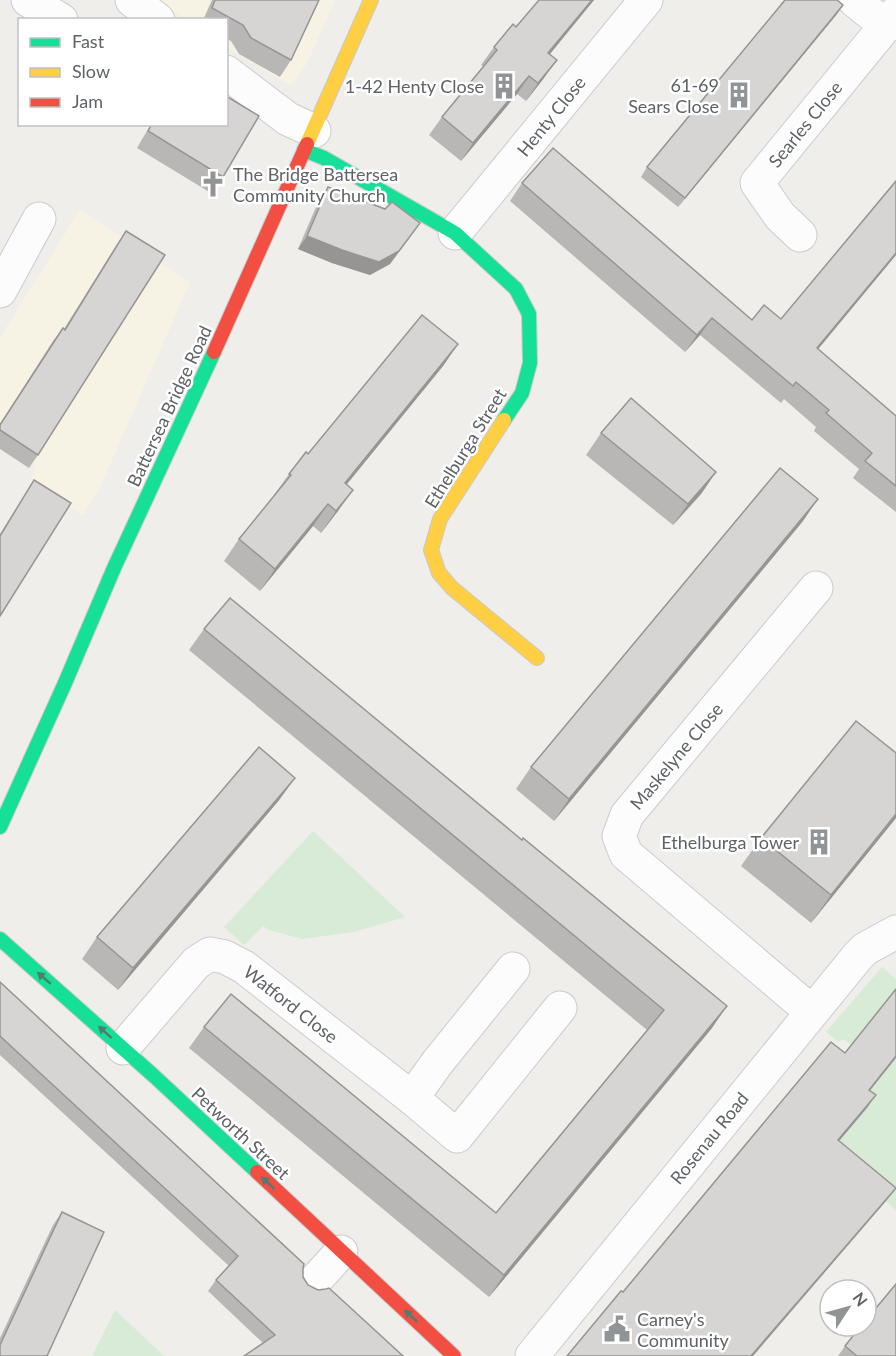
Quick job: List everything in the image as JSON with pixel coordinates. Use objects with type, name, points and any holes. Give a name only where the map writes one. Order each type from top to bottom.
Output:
[{"type":"main road","name":"Battersea Bridge Road","points":[[0,827],[371,0]]},
{"type":"main road","name":"Ethelburga Street","points":[[309,141],[324,158],[455,232],[516,289],[529,314],[530,363],[522,393],[440,519],[432,550],[439,573],[452,588],[537,658]]},
{"type":"main road","name":"Petworth Street","points":[[0,939],[123,1048],[454,1356]]},
{"type":"street","points":[[28,0],[58,18]]},
{"type":"street","points":[[132,0],[155,18]]},
{"type":"street","name":"Henty Close","points":[[455,232],[646,0]]},
{"type":"street","points":[[854,0],[891,19]]},
{"type":"street","name":"Searles Close","points":[[800,235],[780,216],[758,183],[891,19]]},
{"type":"street","points":[[228,74],[288,119],[309,141]]},
{"type":"street","points":[[0,291],[39,219]]},
{"type":"street","name":"Maskelyne Close","points":[[812,1012],[626,854],[619,836],[627,815],[816,588]]},
{"type":"street","name":"Rosenau Road","points":[[532,1356],[865,949],[896,932]]},
{"type":"street","name":"Watford Close","points":[[123,1048],[196,963],[210,954],[225,957],[244,967],[457,1136],[560,1008]]},
{"type":"street","points":[[412,1098],[513,969]]},
{"type":"street","points":[[313,1283],[341,1252]]},
{"type":"shaded area","points":[[156,0],[335,0],[307,63],[290,85],[228,48],[228,18],[183,18]]},
{"type":"shaded area","points":[[80,210],[190,282],[101,485],[83,515],[29,483],[36,466],[0,443],[0,337]]},
{"type":"green space","points":[[313,831],[405,917],[354,932],[302,939],[269,930],[263,926],[244,945],[224,927]]},
{"type":"green space","points":[[882,967],[896,979],[896,991],[851,1045],[843,1039],[839,1042],[826,1032]]},
{"type":"green space","points":[[896,1058],[896,1211],[886,1201],[766,1227],[841,1087],[889,1066]]},
{"type":"green space","points":[[115,1310],[164,1356],[92,1356]]},
{"type":"building","points":[[215,0],[319,0],[291,60],[251,38],[243,25],[212,8]]},
{"type":"building","name":"1-42 Henty Close","points":[[539,0],[592,0],[548,53],[557,60],[538,83],[529,76],[473,143],[442,117],[497,50],[494,47],[513,24],[516,27]]},
{"type":"building","name":"61-69 Sears Close","points":[[785,0],[837,0],[843,5],[685,198],[647,167]]},
{"type":"building","points":[[228,97],[259,116],[223,177],[148,131],[151,126],[228,126]]},
{"type":"building","points":[[553,148],[752,320],[764,305],[781,319],[896,181],[896,253],[817,348],[896,416],[896,486],[865,461],[872,453],[826,413],[829,410],[796,382],[793,386],[712,318],[697,335],[522,183]]},
{"type":"building","points":[[328,187],[385,209],[392,202],[420,223],[399,251],[379,262],[342,250],[307,236]]},
{"type":"building","points":[[126,231],[165,255],[38,455],[0,430],[0,425],[63,328],[65,330]]},
{"type":"building","points":[[422,315],[458,344],[345,483],[353,490],[336,511],[328,504],[275,569],[239,539],[291,475],[289,474],[306,452],[308,454]]},
{"type":"building","points":[[631,398],[716,472],[688,504],[601,433]]},
{"type":"building","points":[[780,468],[818,499],[569,799],[531,767]]},
{"type":"building","points":[[34,480],[71,503],[0,616],[0,536]]},
{"type":"building","points":[[230,598],[727,1006],[504,1275],[204,1027],[231,994],[496,1213],[664,1010],[204,629]]},
{"type":"building","name":"Ethelburga Tower","points":[[856,721],[896,753],[896,814],[831,895],[761,838]]},
{"type":"building","points":[[259,747],[295,778],[133,968],[97,937]]},
{"type":"building","points":[[0,982],[304,1264],[303,1277],[308,1285],[318,1290],[329,1288],[403,1356],[244,1356],[275,1335],[216,1280],[238,1256],[0,1036]]},
{"type":"building","points":[[896,989],[896,1056],[869,1090],[876,1095],[838,1140],[896,1188],[751,1356],[567,1356],[831,1042],[845,1053]]},
{"type":"building","points":[[62,1212],[104,1232],[47,1356],[0,1356],[0,1345]]},
{"type":"building","points":[[896,1284],[896,1356],[857,1356],[845,1346],[851,1338],[878,1338],[878,1306]]},
{"type":"traffic: fast","points":[[304,150],[324,158],[455,233],[516,289],[529,314],[530,363],[522,393],[504,420]]},
{"type":"traffic: fast","points":[[0,827],[114,568],[214,352]]},
{"type":"traffic: fast","points":[[0,939],[154,1076],[257,1172]]},
{"type":"traffic: slow","points":[[307,144],[371,0]]},
{"type":"traffic: slow","points":[[504,420],[440,519],[431,550],[439,573],[452,588],[537,658]]},
{"type":"traffic: jam","points":[[214,352],[307,144]]},
{"type":"traffic: jam","points":[[257,1172],[454,1356]]},
{"type":"place","name":"1-42 Henty Close","points":[[504,86]]},
{"type":"place","name":"61-69 Sears Close","points":[[739,95]]},
{"type":"place","name":"The Bridge Battersea Community Church","points":[[213,184]]},
{"type":"place","name":"Ethelburga Tower","points":[[819,842]]},
{"type":"place","name":"Carney's Community","points":[[617,1329]]}]
